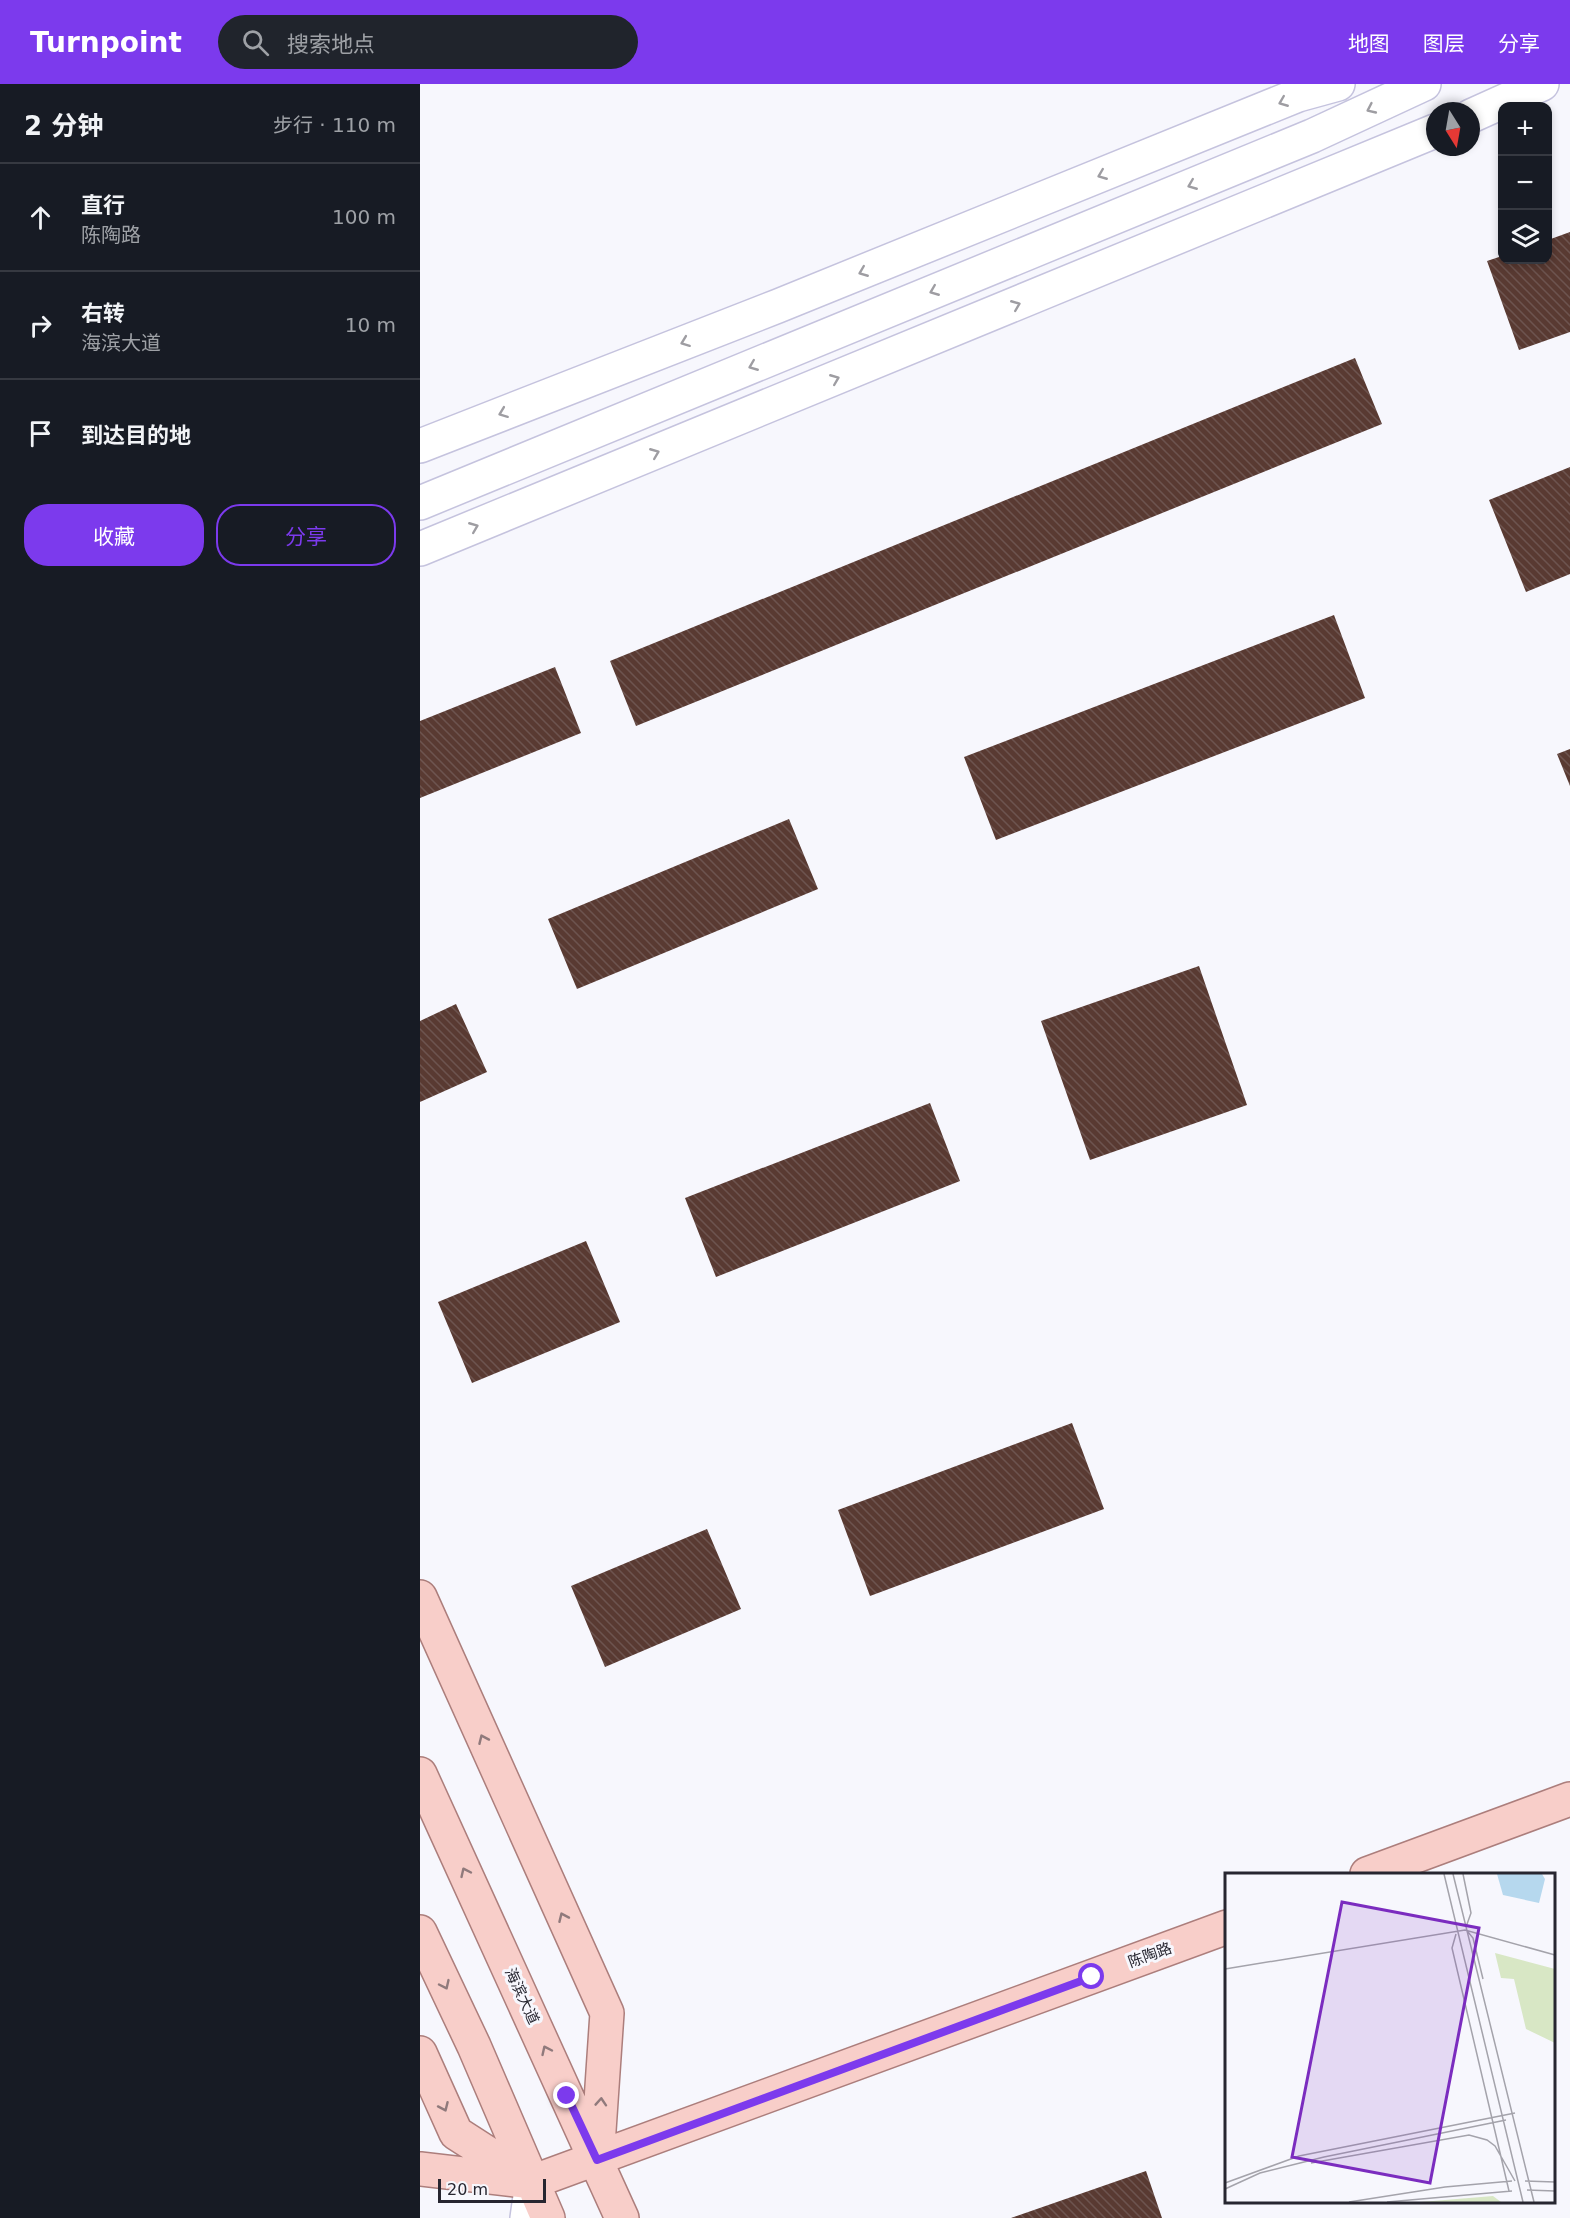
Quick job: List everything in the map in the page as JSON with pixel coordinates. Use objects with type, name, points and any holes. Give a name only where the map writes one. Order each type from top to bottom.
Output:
[{"type":"main road","points":[[420,1597],[607,2013],[597,2160]]},
{"type":"main road","name":"海滨大道","points":[[420,1774],[622,2218]]},
{"type":"main road","points":[[1372,1873],[1570,1799]]},
{"type":"main road","name":"陈陶路","points":[[532,2182],[1225,1928]]},
{"type":"main road","points":[[420,1932],[474,2046],[548,2218]]},
{"type":"main road","points":[[420,2053],[456,2133],[532,2182]]},
{"type":"main road","points":[[420,2169],[532,2182]]},
{"type":"street","points":[[420,446],[778,306],[1298,95],[1338,84]]},
{"type":"street","points":[[420,503],[1301,141],[1424,84]]},
{"type":"street","points":[[1480,112],[1542,84]]},
{"type":"street","points":[[420,549],[1426,136]]},
{"type":"street","points":[[527,2218],[532,2182]]},
{"type":"building","points":[[1570,232],[1570,332],[1519,350],[1487,261],[1498,257],[1498,264],[1552,264],[1552,239]]},
{"type":"building","points":[[1355,358],[1382,424],[636,726],[610,661]]},
{"type":"building","points":[[1570,467],[1570,574],[1526,592],[1489,500]]},
{"type":"building","points":[[1334,615],[1365,698],[996,840],[964,757]]},
{"type":"building","points":[[555,667],[581,733],[420,798],[420,721]]},
{"type":"building","points":[[1570,749],[1570,786],[1557,754]]},
{"type":"building","points":[[789,819],[818,889],[577,989],[548,919]]},
{"type":"building","points":[[1199,966],[1247,1105],[1090,1160],[1041,1021]]},
{"type":"building","points":[[456,1004],[487,1072],[420,1102],[420,1021]]},
{"type":"building","points":[[930,1103],[960,1181],[716,1277],[685,1198]]},
{"type":"building","points":[[586,1241],[620,1322],[472,1383],[438,1302]]},
{"type":"building","points":[[1072,1423],[1104,1509],[870,1596],[838,1510]]},
{"type":"building","points":[[707,1529],[741,1609],[605,1667],[571,1586]]},
{"type":"building","points":[[1146,2171],[1162,2218],[1011,2218]]},
{"type":"route","points":[[567,2096],[597,2160],[1092,1977]]}]
